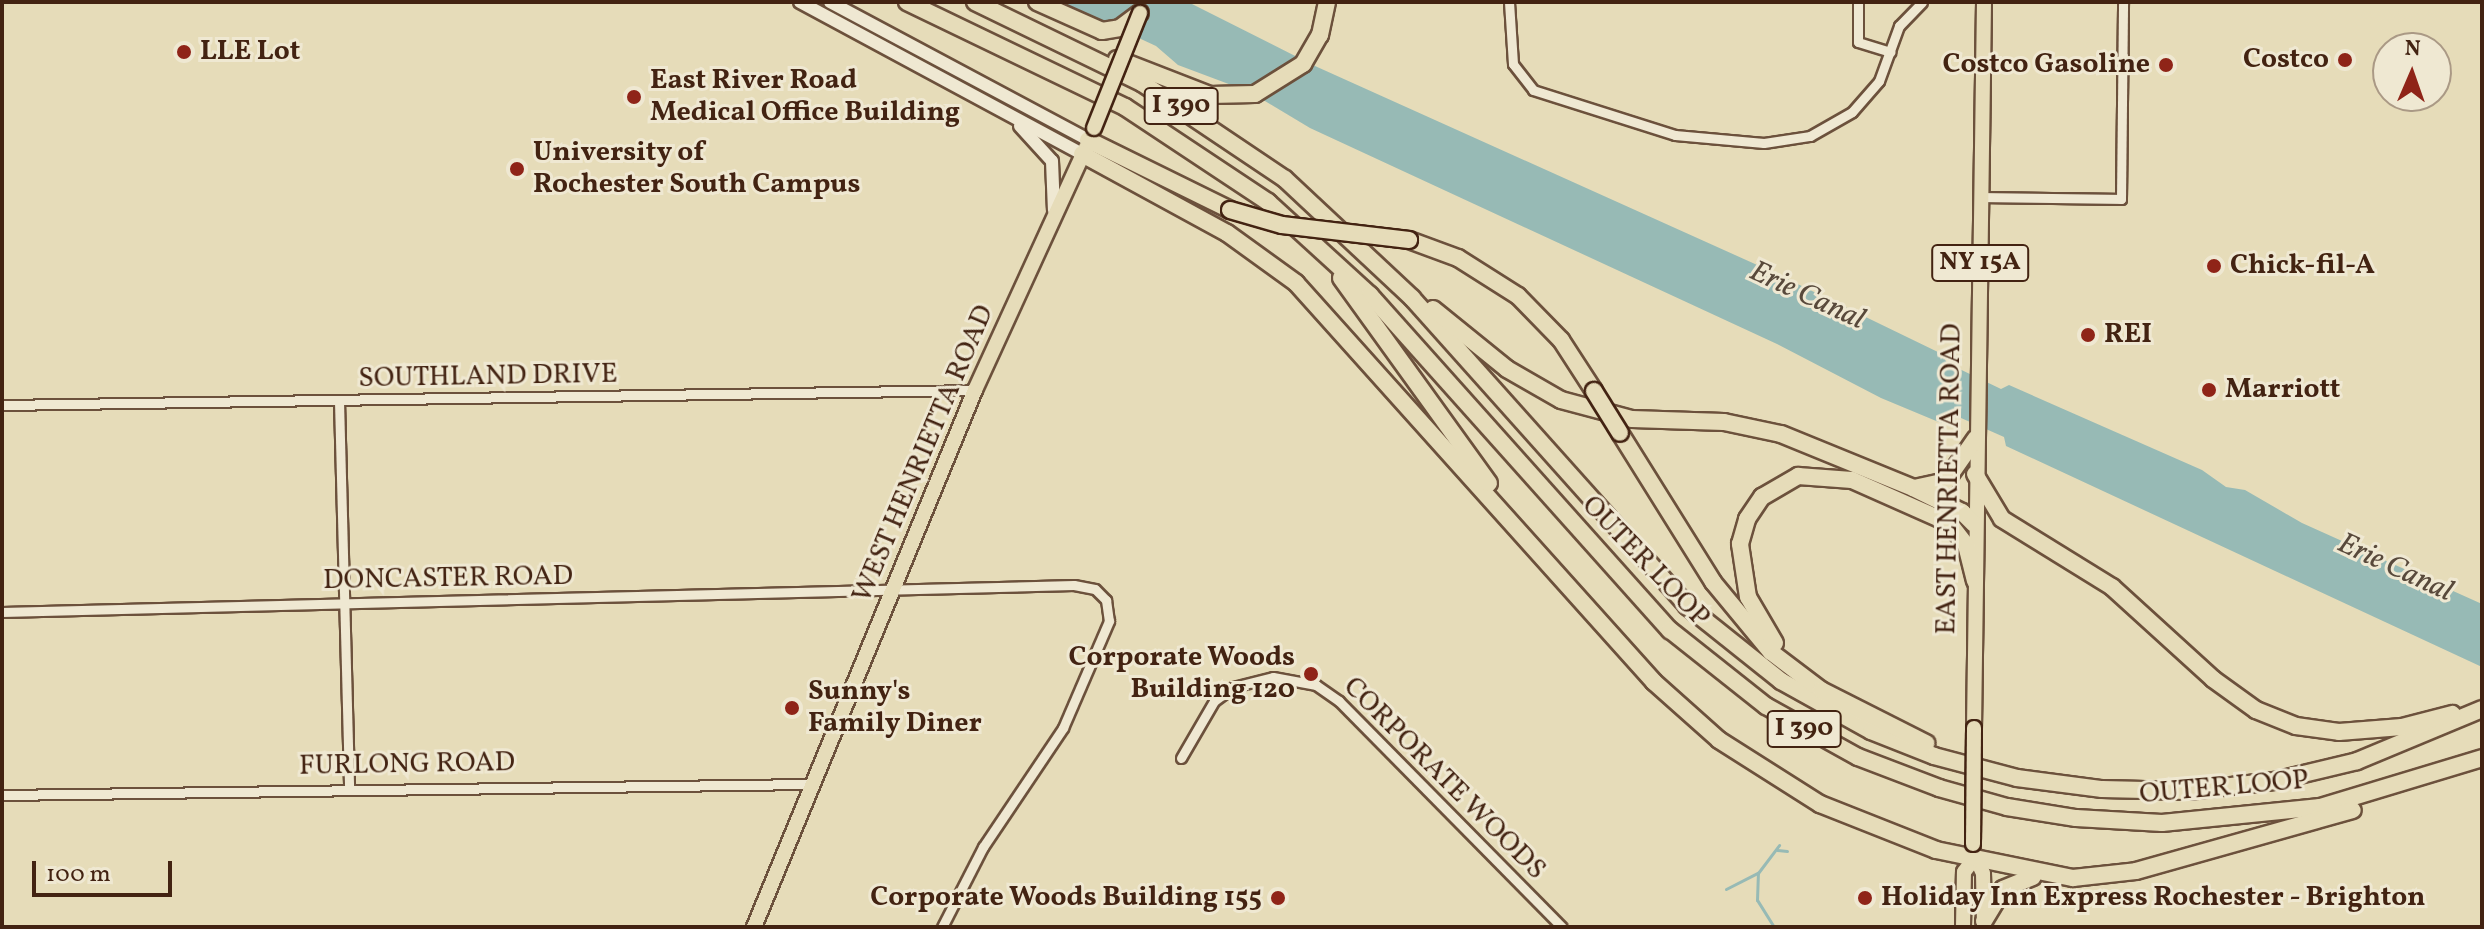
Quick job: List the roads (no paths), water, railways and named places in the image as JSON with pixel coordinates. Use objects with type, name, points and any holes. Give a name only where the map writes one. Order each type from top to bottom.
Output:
[{"type":"highway","name":"OUTER LOOP","points":[[907,2],[1133,111],[1220,166],[1308,236],[1393,320],[1670,630],[1766,706],[1866,761],[1931,786],[2015,809],[2162,823],[2320,807],[2482,760]]},
{"type":"highway","points":[[975,2],[1203,93],[1243,97],[1279,84],[1311,53],[1326,8]]},
{"type":"highway","name":"OUTER LOOP","points":[[975,2],[1126,74],[1201,118],[1279,173],[1363,247],[1645,564],[1753,661],[1840,716],[1910,748],[2000,775],[2085,788],[2180,791],[2274,781],[2357,761],[2478,708]]},
{"type":"highway","points":[[1037,2],[1102,31],[1120,28],[1143,7]]},
{"type":"highway","points":[[1088,141],[1230,210],[1282,225],[1409,240],[1458,258],[1518,296],[1561,340],[1743,623],[1798,675],[1846,703],[1951,753],[2085,788]]},
{"type":"highway","points":[[1088,141],[1220,228],[1296,283],[1654,682],[1740,755],[1851,819],[2057,877]]},
{"type":"highway","points":[[1308,236],[1552,567]]},
{"type":"highway","points":[[1363,247],[1478,347],[1549,395],[1632,419],[1758,428],[1913,488],[1962,512],[1974,524]]},
{"type":"highway","points":[[1913,488],[1946,481],[1959,467],[1976,438]]},
{"type":"highway","points":[[1846,703],[1788,658],[1748,597],[1740,563],[1741,536],[1768,491],[1790,479],[1814,474],[1876,489],[1953,526],[1966,545],[1975,581]]},
{"type":"highway","points":[[1975,474],[1994,510],[2012,527],[2099,577],[2220,685],[2264,714],[2304,728],[2348,733],[2415,725],[2478,708]]},
{"type":"highway","points":[[1984,924],[2010,884],[2026,877],[2101,877],[2145,868],[2389,800],[2482,760]]},
{"type":"main road","name":"EAST HENRIETTA ROAD","points":[[1963,927],[1964,872],[1973,852],[1974,524],[1983,197],[1984,2]]},
{"type":"main road","name":"WEST HENRIETTA ROAD","points":[[754,927],[975,390],[1088,141],[1143,7]]},
{"type":"main road","name":"EAST HENRIETTA ROAD","points":[[1973,852],[1983,873],[1984,924]]},
{"type":"street","points":[[800,2],[999,109],[1088,141]]},
{"type":"street","points":[[830,2],[1088,141]]},
{"type":"street","points":[[1509,2],[1513,64],[1533,90],[1675,135],[1751,143],[1787,143],[1833,126],[1865,99],[1890,52],[1899,26],[1922,2]]},
{"type":"street","points":[[1858,2],[1858,42],[1890,52]]},
{"type":"street","points":[[1983,197],[2121,199],[2123,2]]},
{"type":"street","points":[[999,109],[1033,137],[1052,161],[1056,184],[1052,220]]},
{"type":"street","name":"SOUTHLAND DRIVE","points":[[2,405],[975,390]]},
{"type":"street","points":[[339,401],[349,787]]},
{"type":"street","name":"DONCASTER ROAD","points":[[2,612],[1082,585],[1101,594],[1110,614],[1057,740],[983,847],[942,927]]},
{"type":"street","name":"CORPORATE WOODS","points":[[1181,758],[1214,701],[1233,687],[1273,677],[1316,685],[1339,701],[1562,927]]},
{"type":"street","name":"FURLONG ROAD","points":[[2,795],[349,787],[813,784]]},
{"type":"water","name":"Erie Canal","points":[[1061,2],[1188,2],[1315,66],[1775,273],[1942,354],[1947,363],[2001,389],[2009,385],[2202,470],[2226,487],[2245,490],[2302,523],[2482,604],[2482,667],[2006,446],[2004,437],[1952,414],[1941,423],[1881,398],[1777,344],[1310,128],[1250,92],[1178,65],[1156,46]]},
{"type":"waterway","points":[[1774,927],[1757,900],[1758,873],[1779,845]]},
{"type":"waterway","points":[[1777,850],[1787,851]]},
{"type":"waterway","points":[[1726,889],[1758,873]]},
{"type":"place","name":"LLE Lot","points":[[184,52]]},
{"type":"place","name":"Costco","points":[[2345,60]]},
{"type":"place","name":"Costco Gasoline","points":[[2166,65]]},
{"type":"place","name":"East River Road Medical Office Building","points":[[634,97]]},
{"type":"place","name":"University of Rochester South Campus","points":[[517,169]]},
{"type":"place","name":"Chick-fil-A","points":[[2214,266]]},
{"type":"place","name":"REI","points":[[2088,335]]},
{"type":"place","name":"Marriott","points":[[2209,390]]},
{"type":"place","name":"Corporate Woods Building 120","points":[[1311,674]]},
{"type":"place","name":"Sunny's Family Diner","points":[[792,708]]},
{"type":"place","name":"Corporate Woods Building 155","points":[[1278,898]]},
{"type":"place","name":"Holiday Inn Express Rochester - Brighton","points":[[1865,898]]}]
